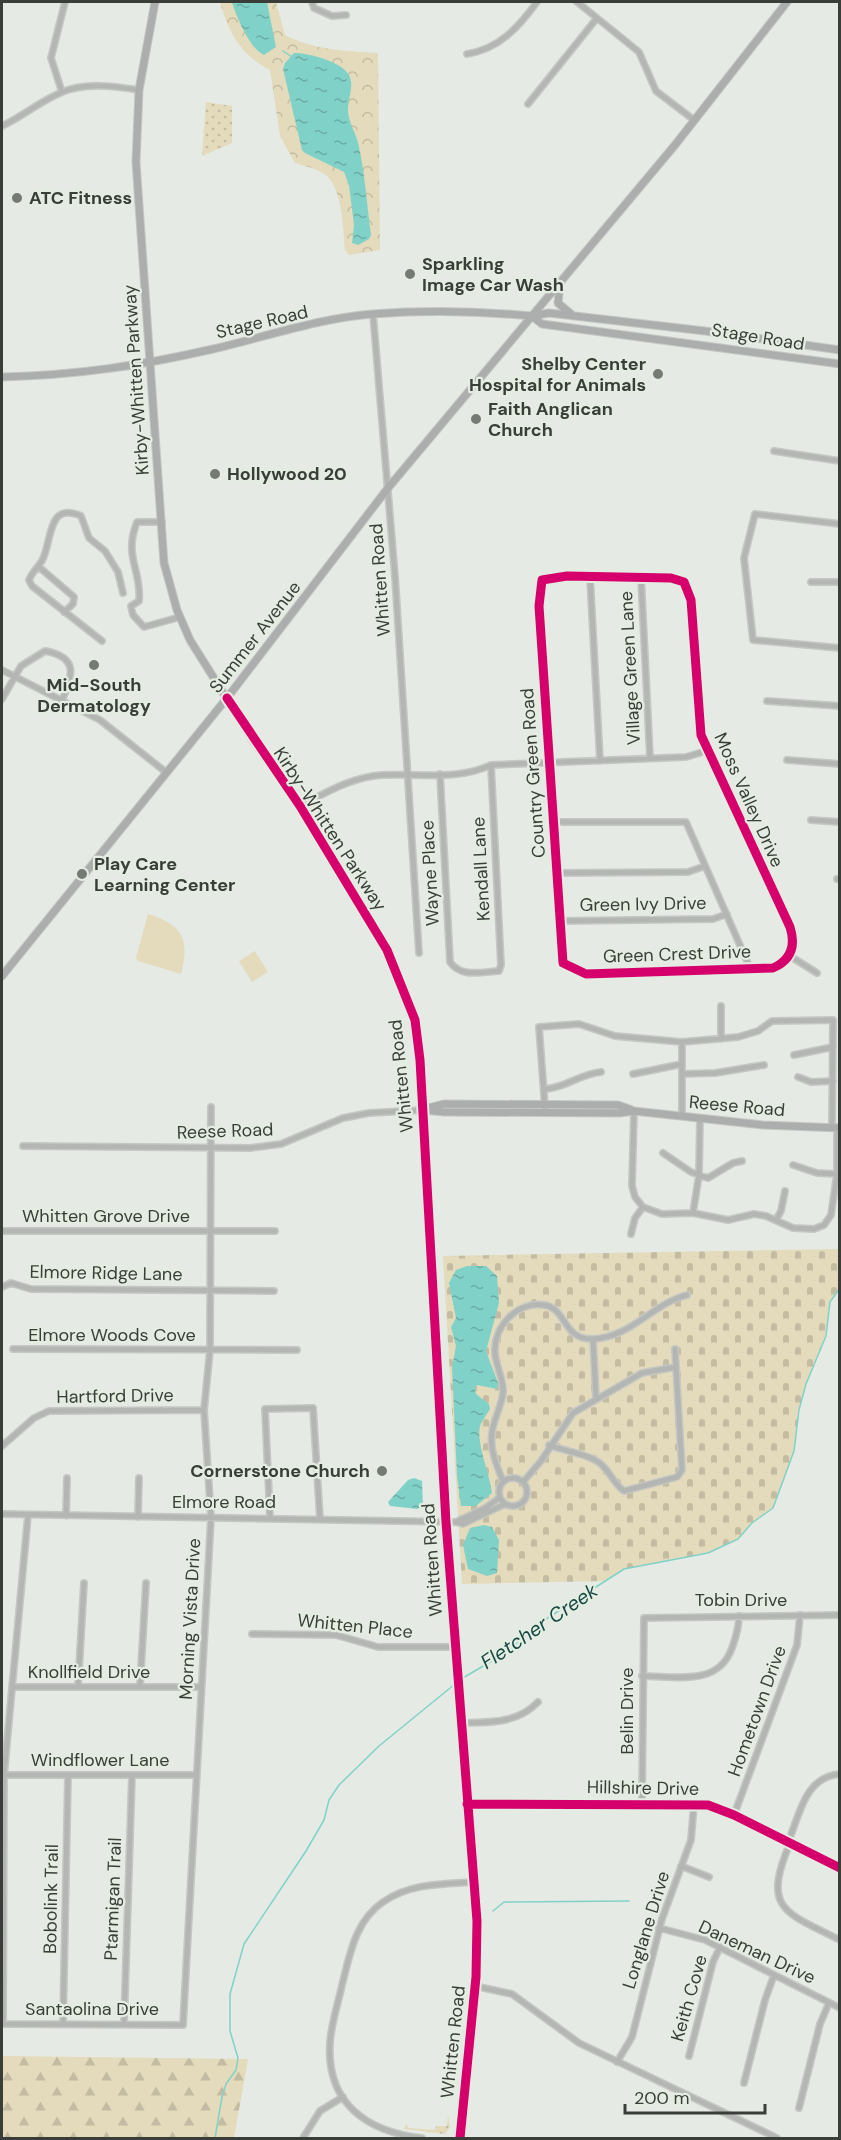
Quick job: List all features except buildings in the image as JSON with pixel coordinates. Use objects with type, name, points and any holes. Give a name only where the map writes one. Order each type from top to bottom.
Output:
[{"type":"main road","name":"Kirby-Whitten Parkway","points":[[155,2],[139,90],[136,172],[164,563],[180,617],[190,640],[300,806],[387,950],[401,981]]},
{"type":"main road","name":"Summer Avenue","points":[[2,976],[227,698],[388,488],[561,283],[787,2]]},
{"type":"main road","points":[[561,283],[558,303],[573,316]]},
{"type":"main road","name":"Stage Road","points":[[2,377],[91,373],[149,364],[308,326],[373,314],[454,311],[532,316],[549,313],[668,326],[840,350]]},
{"type":"main road","name":"Stage Road","points":[[532,316],[542,324],[840,364]]},
{"type":"main road","points":[[642,336],[643,329],[668,326]]},
{"type":"main road","name":"Whitten Road","points":[[401,981],[415,1020],[423,1110],[446,1522],[475,1882],[476,1986],[460,2139]]},
{"type":"main road","name":"Reese Road","points":[[423,1110],[444,1104],[545,1104],[618,1105],[634,1111]]},
{"type":"main road","name":"Reese Road","points":[[423,1110],[545,1113],[634,1111],[763,1125],[837,1127]]},
{"type":"street","points":[[62,92],[51,58],[65,2]]},
{"type":"street","points":[[312,2],[314,8],[328,15],[346,15]]},
{"type":"street","points":[[467,54],[485,50],[509,35],[537,2]]},
{"type":"street","points":[[577,2],[639,52],[656,91],[694,120]]},
{"type":"street","points":[[528,104],[597,18]]},
{"type":"street","points":[[2,125],[62,92],[100,86],[139,90]]},
{"type":"street","name":"Whitten Road","points":[[373,314],[388,488],[419,953]]},
{"type":"street","points":[[774,451],[840,461]]},
{"type":"street","points":[[102,641],[32,586],[29,580],[31,574],[39,567],[54,521],[61,514],[71,512],[81,516],[89,538],[105,551],[118,572],[123,593]]},
{"type":"street","points":[[840,524],[755,514],[744,558],[753,640],[840,648]]},
{"type":"street","points":[[131,606],[139,601],[140,593],[130,553],[131,537],[137,522],[162,522]]},
{"type":"street","points":[[39,567],[74,597],[73,604],[64,612]]},
{"type":"street","name":"Country Green Road","points":[[563,963],[548,762],[540,606],[542,580],[567,576],[590,577]]},
{"type":"street","points":[[600,761],[590,577],[641,577]]},
{"type":"street","name":"Moss Valley Drive","points":[[641,577],[672,578],[684,582],[691,600],[701,735],[706,751],[790,927],[793,937],[790,956]]},
{"type":"street","name":"Village Green Lane","points":[[641,577],[650,758]]},
{"type":"street","points":[[811,582],[840,582]]},
{"type":"street","points":[[126,600],[131,606],[133,615],[144,627],[180,617]]},
{"type":"street","points":[[2,699],[23,663],[39,653],[51,652],[66,660],[71,669],[71,679],[62,700]]},
{"type":"street","points":[[2,670],[100,720],[167,773]]},
{"type":"street","points":[[766,701],[840,706]]},
{"type":"street","points":[[300,806],[357,779],[382,775],[474,773],[490,765],[686,757],[706,751]]},
{"type":"street","points":[[787,760],[840,764]]},
{"type":"street","name":"Kendall Lane","points":[[454,968],[466,973],[499,971],[501,965],[490,765]]},
{"type":"street","name":"Wayne Place","points":[[440,774],[450,962],[454,968]]},
{"type":"street","points":[[811,820],[840,822]]},
{"type":"street","points":[[554,822],[686,822],[750,968]]},
{"type":"street","points":[[556,873],[688,872],[705,866]]},
{"type":"street","name":"Green Ivy Drive","points":[[559,921],[712,919],[727,914]]},
{"type":"street","points":[[790,956],[817,973]]},
{"type":"street","name":"Green Crest Drive","points":[[563,963],[585,974],[773,968],[784,963],[790,956]]},
{"type":"street","points":[[721,1006],[721,1039]]},
{"type":"street","points":[[545,1113],[546,1089],[539,1027],[579,1024],[615,1036],[682,1041],[738,1037],[758,1031],[772,1021],[833,1020],[837,1174],[831,1215],[824,1225],[814,1229],[793,1228],[754,1214],[728,1220],[693,1212],[662,1214],[643,1207],[635,1197],[632,1186],[634,1111]]},
{"type":"street","points":[[682,1041],[682,1116]]},
{"type":"street","points":[[794,1055],[833,1047]]},
{"type":"street","points":[[633,1074],[682,1064]]},
{"type":"street","points":[[682,1074],[715,1073],[764,1065]]},
{"type":"street","points":[[546,1089],[561,1088],[581,1076],[601,1071]]},
{"type":"street","points":[[798,1077],[811,1082],[833,1081]]},
{"type":"street","name":"Morning Vista Drive","points":[[183,2025],[211,1518],[204,1410],[210,1350],[211,1107]]},
{"type":"street","name":"Reese Road","points":[[23,1146],[211,1149],[281,1144],[343,1118],[369,1113],[423,1110]]},
{"type":"street","points":[[693,1212],[699,1175],[700,1118]]},
{"type":"street","points":[[663,1153],[708,1178],[733,1162],[742,1161]]},
{"type":"street","points":[[793,1165],[817,1173],[837,1174]]},
{"type":"street","points":[[776,1220],[781,1211],[785,1191]]},
{"type":"street","points":[[631,1234],[635,1218],[643,1207]]},
{"type":"street","name":"Whitten Grove Drive","points":[[2,1231],[275,1231]]},
{"type":"street","name":"Elmore Ridge Lane","points":[[2,1287],[11,1283],[31,1289],[274,1291]]},
{"type":"street","points":[[503,1481],[495,1461],[491,1436],[503,1394],[495,1351],[504,1322],[527,1306],[543,1305],[557,1311],[573,1333],[593,1339],[628,1329],[656,1307],[687,1295]]},
{"type":"street","points":[[593,1339],[596,1398]]},
{"type":"street","name":"Elmore Woods Cove","points":[[13,1349],[297,1350]]},
{"type":"street","points":[[549,1445],[595,1460],[612,1474],[617,1485],[624,1491],[677,1477],[682,1470],[675,1349]]},
{"type":"street","points":[[523,1482],[541,1461],[549,1445],[573,1413],[642,1372],[676,1367]]},
{"type":"street","points":[[270,1517],[265,1409],[313,1407],[320,1519]]},
{"type":"street","name":"Hartford Drive","points":[[2,1446],[34,1418],[49,1411],[204,1410]]},
{"type":"street","points":[[66,1516],[67,1478]]},
{"type":"street","points":[[138,1516],[139,1478]]},
{"type":"street","points":[[456,1522],[463,1524],[505,1504],[518,1506],[525,1500],[527,1491],[523,1482],[511,1478],[503,1481],[499,1489],[499,1498],[505,1504]]},
{"type":"street","points":[[456,1522],[488,1507],[499,1498]]},
{"type":"street","name":"Elmore Road","points":[[2,1514],[456,1522]]},
{"type":"street","points":[[2,2024],[4,1775],[28,1515]]},
{"type":"street","points":[[78,1687],[84,1583]]},
{"type":"street","points":[[140,1686],[146,1583]]},
{"type":"street","name":"Hometown Drive","points":[[734,1815],[797,1645],[800,1615]]},
{"type":"street","name":"Tobin Drive","points":[[644,1618],[840,1615]]},
{"type":"street","points":[[642,1676],[698,1676],[716,1671],[728,1658],[739,1628],[739,1616]]},
{"type":"street","name":"Belin Drive","points":[[642,1804],[644,1618]]},
{"type":"street","name":"Whitten Place","points":[[252,1634],[336,1635],[378,1647],[455,1647]]},
{"type":"street","name":"Knollfield Drive","points":[[12,1687],[201,1687]]},
{"type":"street","points":[[462,1723],[509,1720],[524,1714],[538,1702]]},
{"type":"street","points":[[840,1774],[821,1779],[809,1791],[777,1876],[780,1901],[793,1916],[840,1940]]},
{"type":"street","name":"Windflower Lane","points":[[4,1775],[196,1775]]},
{"type":"street","name":"Bobolink Trail","points":[[63,2024],[68,1775]]},
{"type":"street","name":"Ptarmigan Trail","points":[[124,2024],[132,1775]]},
{"type":"street","name":"Hillshire Drive","points":[[467,1804],[693,1804],[713,1806],[840,1868]]},
{"type":"street","name":"Longlane Drive","points":[[617,2062],[632,2037],[659,1928],[692,1834],[693,1804]]},
{"type":"street","points":[[681,1866],[709,1877]]},
{"type":"street","points":[[422,2139],[392,2134],[370,2125],[354,2111],[343,2097],[332,2072],[330,2040],[348,1956],[363,1922],[382,1902],[402,1891],[432,1885],[475,1882]]},
{"type":"street","name":"Daneman Drive","points":[[659,1928],[701,1939],[720,1947],[840,2008]]},
{"type":"street","name":"Keith Cove","points":[[689,2056],[712,1965],[720,1947]]},
{"type":"street","points":[[744,2083],[765,2000],[774,1975]]},
{"type":"street","points":[[476,1986],[497,1989],[518,1997],[561,2032],[617,2062],[777,2139]]},
{"type":"street","points":[[799,2108],[820,2024],[829,2003]]},
{"type":"street","name":"Santaolina Drive","points":[[2,2024],[183,2025]]},
{"type":"street","points":[[303,2139],[320,2111],[343,2097]]},
{"type":"green space","points":[[220,2],[276,2],[285,35],[319,47],[378,53],[380,250],[349,255],[345,250],[341,208],[335,187],[323,173],[295,163],[280,136],[270,70],[251,58],[237,42]]},
{"type":"green space","points":[[206,102],[232,106],[232,143],[202,156]]},
{"type":"green space","points":[[148,914],[169,923],[181,935],[185,951],[181,974],[138,961],[136,958]]},
{"type":"green space","points":[[255,951],[268,972],[252,982],[239,961]]},
{"type":"green space","points":[[839,1249],[839,1288],[830,1302],[826,1336],[806,1384],[799,1410],[794,1451],[773,1508],[752,1523],[738,1539],[708,1553],[624,1569],[606,1581],[462,1584],[443,1256]]},
{"type":"green space","points":[[2,2056],[248,2059],[234,2138],[2,2138]]},
{"type":"green space","points":[[448,2115],[450,2127],[445,2134],[404,2129],[406,2124],[409,2128],[435,2130],[436,2126],[447,2126]]},
{"type":"water","points":[[232,2],[267,2],[276,47],[264,55],[259,52],[244,32]]},
{"type":"water","points":[[294,53],[307,54],[332,62],[345,70],[351,80],[348,111],[361,158],[371,235],[369,239],[358,245],[352,243],[354,225],[349,185],[344,172],[302,150],[283,69]]},
{"type":"water","points":[[467,1266],[486,1266],[497,1276],[499,1303],[486,1351],[498,1383],[497,1389],[477,1385],[475,1388],[476,1394],[489,1404],[490,1409],[480,1426],[479,1433],[492,1493],[476,1506],[461,1506],[457,1476],[452,1367],[456,1346],[451,1327],[456,1318],[449,1283],[456,1270]]},
{"type":"water","points":[[414,1478],[422,1481],[423,1506],[417,1509],[390,1506],[388,1502],[408,1480]]},
{"type":"water","points":[[484,1525],[492,1527],[499,1540],[497,1573],[487,1576],[468,1569],[463,1545],[470,1528]]},
{"type":"waterway","points":[[283,51],[292,57]]},
{"type":"waterway","name":"Fletcher Creek","points":[[461,1679],[504,1654],[543,1621],[624,1569],[708,1553],[738,1539],[752,1523],[773,1508],[794,1451],[799,1410],[806,1384],[826,1336],[830,1302],[840,1288]]},
{"type":"waterway","name":"Fletcher Creek","points":[[215,2138],[222,2097],[226,2084],[236,2070],[238,2058],[230,2031],[230,1994],[244,1944],[306,1851],[324,1820],[329,1800],[339,1785],[379,1746],[455,1684]]},
{"type":"waterway","points":[[493,1911],[504,1902],[629,1901]]},
{"type":"cycle path","points":[[567,576],[671,578],[684,582],[691,600],[701,735],[790,927],[792,946],[788,957],[779,965],[773,968],[586,974],[563,963],[539,606],[542,580],[567,576]]},
{"type":"cycle path","points":[[227,698],[300,806],[387,950],[415,1020],[420,1060],[446,1522],[477,1921],[476,1977],[460,2138]]},
{"type":"cycle path","points":[[467,1804],[708,1805],[734,1815],[840,1868]]},
{"type":"place","name":"ATC Fitness","points":[[17,198]]},
{"type":"place","name":"Sparkling Image Car Wash","points":[[410,274]]},
{"type":"place","name":"Shelby Center Hospital for Animals","points":[[658,374]]},
{"type":"place","name":"Faith Anglican Church","points":[[476,419]]},
{"type":"place","name":"Hollywood 20","points":[[215,474]]},
{"type":"place","name":"Mid-South Dermatology","points":[[94,665]]},
{"type":"place","name":"Play Care Learning Center","points":[[82,874]]},
{"type":"place","name":"Cornerstone Church","points":[[382,1471]]}]
